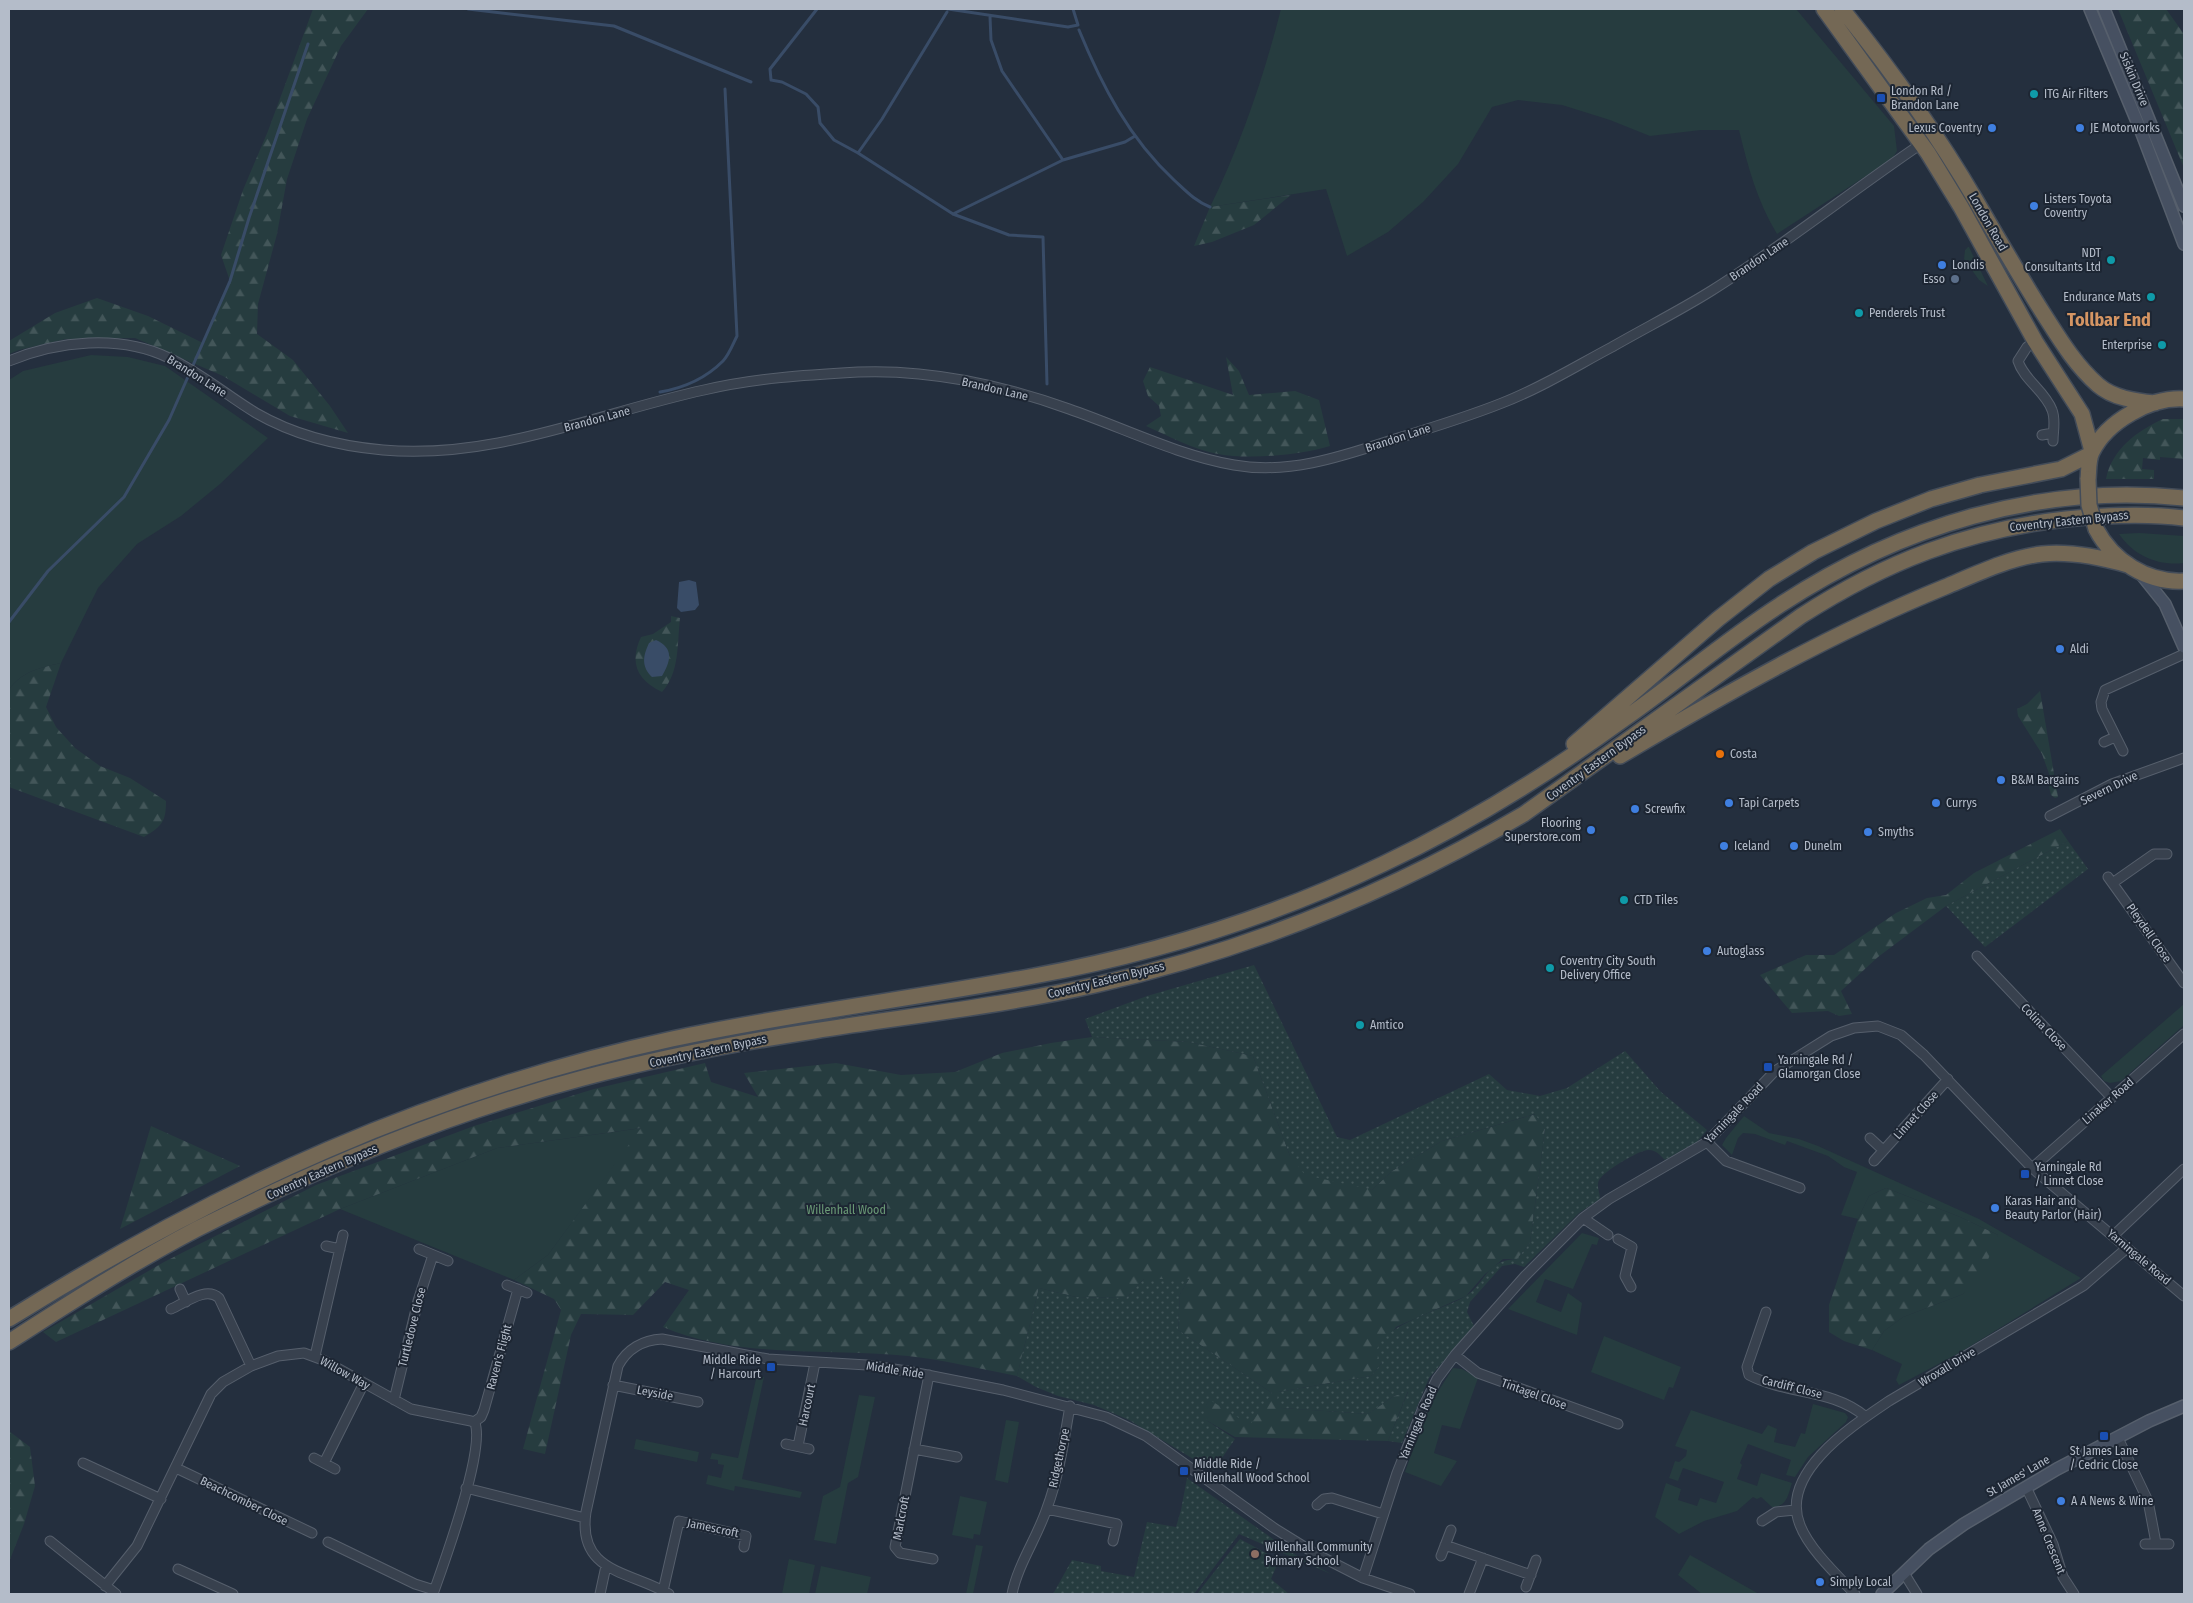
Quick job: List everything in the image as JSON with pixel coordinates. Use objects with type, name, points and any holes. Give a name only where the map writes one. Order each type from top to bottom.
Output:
[{"type":"highway","name":"London Road","points":[[1824,9],[1921,144],[1961,207],[2035,341],[2082,414],[2092,453]]},
{"type":"highway","name":"London Road","points":[[1842,9],[1922,118],[1974,197],[2008,256],[2079,366],[2099,386],[2112,394],[2138,401],[2159,402]]},
{"type":"highway","points":[[1525,786],[1718,619],[1769,579],[1813,552],[1876,521],[1931,499],[1980,485],[2061,469],[2092,453],[2117,424],[2136,411],[2159,402],[2184,399]]},
{"type":"highway","points":[[2092,453],[2088,479],[2089,504],[2101,538],[2133,568]]},
{"type":"highway","name":"Coventry Eastern Bypass","points":[[9,1319],[116,1254],[236,1190],[332,1146],[428,1109],[536,1074],[667,1040],[831,1009],[927,996],[1040,975],[1149,950],[1278,908],[1379,866],[1492,808],[1628,716],[1773,609],[1853,561],[1941,525],[1993,510],[2061,498],[2156,495],[2184,498]]},
{"type":"highway","name":"Coventry Eastern Bypass","points":[[9,1342],[108,1279],[197,1229],[386,1143],[516,1098],[584,1078],[724,1046],[1004,1003],[1096,985],[1195,958],[1305,921],[1405,878],[1480,840],[1541,803],[1749,651],[1834,594],[1896,562],[1955,541],[2024,524],[2112,515],[2155,515],[2184,518]]},
{"type":"highway","points":[[1541,803],[1706,705],[1799,655],[1922,596],[1990,569],[2041,554],[2061,553],[2106,559],[2165,580],[2184,581]]},
{"type":"street","name":"Siskin Drive","points":[[2090,9],[2141,131],[2184,244]]},
{"type":"street","name":"Siskin Drive","points":[[2104,9],[2184,206]]},
{"type":"street","name":"Brandon Lane","points":[[9,362],[56,346],[97,343],[133,346],[164,355],[256,413],[282,426],[345,446],[388,451],[436,451],[516,440],[704,390],[749,382],[801,375],[867,372],[909,374],[1011,390],[1069,408],[1211,461],[1241,467],[1272,468],[1305,465],[1365,449],[1448,422],[1504,402],[1540,386],[1712,290],[1795,235],[1921,144]]},
{"type":"street","points":[[2035,341],[2026,347],[2018,361],[2023,371],[2048,401],[2053,411],[2053,437],[2042,435]]},
{"type":"street","points":[[2159,402],[2184,392]]},
{"type":"street","points":[[2133,568],[2165,604],[2184,647]]},
{"type":"street","points":[[2123,751],[2102,709],[2105,690],[2184,654]]},
{"type":"street","points":[[2104,742],[2115,737]]},
{"type":"street","name":"Severn Drive","points":[[2170,765],[2184,758]]},
{"type":"street","name":"Severn Drive","points":[[2050,816],[2112,784],[2140,772],[2170,765],[2184,765]]},
{"type":"street","name":"Pleydell Close","points":[[2167,854],[2154,854],[2111,880],[2184,983]]},
{"type":"street","name":"Colina Close","points":[[1977,956],[2111,1097]]},
{"type":"street","name":"Yarningale Road","points":[[1363,1578],[1383,1514],[1430,1392],[1455,1355],[1525,1276],[1583,1218],[1609,1199],[1707,1142],[1776,1071],[1810,1047],[1831,1036],[1854,1028],[1878,1026],[1890,1029],[1924,1054],[2032,1168],[2184,1296]]},
{"type":"street","name":"Linaker Road","points":[[2032,1168],[2184,1034]]},
{"type":"street","name":"Linnet Close","points":[[1874,1161],[1948,1079]]},
{"type":"street","name":"Linnet Close","points":[[1870,1138],[1884,1150]]},
{"type":"street","points":[[1707,1142],[1726,1161],[1800,1188]]},
{"type":"street","points":[[2113,1236],[2184,1169]]},
{"type":"street","points":[[1583,1218],[1608,1235]]},
{"type":"street","points":[[314,1356],[343,1236]]},
{"type":"street","points":[[1618,1239],[1632,1247],[1625,1276],[1631,1287]]},
{"type":"street","points":[[326,1246],[340,1249]]},
{"type":"street","name":"Wroxall Drive","points":[[1795,1510],[1797,1490],[1812,1465],[1866,1417],[1889,1401],[2083,1286],[2127,1248]]},
{"type":"street","points":[[419,1249],[448,1261]]},
{"type":"street","name":"Turtledove Close","points":[[394,1400],[418,1301],[433,1255]]},
{"type":"street","name":"Raven's Flight","points":[[474,1422],[482,1416],[522,1291],[507,1285]]},
{"type":"street","points":[[180,1289],[186,1302]]},
{"type":"street","points":[[172,1309],[206,1293],[217,1296],[252,1366]]},
{"type":"street","name":"Cardiff Close","points":[[1766,1312],[1747,1366],[1749,1375],[1774,1385],[1834,1398],[1852,1406],[1866,1417]]},
{"type":"street","name":"Middle Ride","points":[[666,1593],[606,1566],[596,1558],[589,1548],[586,1537],[585,1518],[618,1366],[624,1356],[636,1346],[656,1339],[668,1339],[750,1356],[815,1363],[868,1365],[928,1375],[1070,1406],[1106,1417],[1146,1436],[1292,1540],[1363,1578],[1410,1594]]},
{"type":"street","name":"Willow Way","points":[[105,1586],[137,1546],[211,1394],[223,1382],[252,1366],[289,1354],[314,1356],[418,1411],[474,1422]]},
{"type":"street","name":"Tintagel Close","points":[[1455,1355],[1478,1372],[1618,1424]]},
{"type":"street","name":"Harcourt","points":[[798,1446],[815,1363]]},
{"type":"street","name":"Marlcroft","points":[[928,1375],[895,1547],[900,1553],[933,1559]]},
{"type":"street","points":[[324,1463],[364,1383]]},
{"type":"street","name":"Leyside","points":[[613,1385],[698,1402]]},
{"type":"street","name":"Ridgethorpe","points":[[1012,1594],[1015,1581],[1047,1509],[1059,1465],[1070,1406]]},
{"type":"street","name":"St James' Lane","points":[[1882,1594],[1929,1549],[1964,1524],[2026,1487],[2149,1421],[2184,1406]]},
{"type":"street","points":[[328,1542],[434,1592],[451,1542],[466,1488],[477,1437],[474,1422]]},
{"type":"street","points":[[2118,1438],[2148,1501],[2156,1543]]},
{"type":"street","points":[[786,1444],[809,1449]]},
{"type":"street","points":[[914,1449],[957,1457]]},
{"type":"street","points":[[314,1458],[334,1469]]},
{"type":"street","points":[[83,1463],[161,1499]]},
{"type":"street","name":"Beachcomber Close","points":[[176,1468],[312,1534]]},
{"type":"street","name":"Anne Crescent","points":[[2026,1487],[2052,1544],[2063,1577],[2074,1594]]},
{"type":"street","points":[[466,1488],[585,1518]]},
{"type":"street","points":[[1317,1505],[1324,1500],[1332,1498],[1383,1514]]},
{"type":"street","points":[[1047,1509],[1117,1524],[1113,1541]]},
{"type":"street","points":[[1762,1521],[1776,1512],[1795,1510],[1805,1536],[1855,1594]]},
{"type":"street","name":"Jamescroft","points":[[666,1593],[679,1521],[746,1536],[744,1547]]},
{"type":"street","points":[[1441,1556],[1452,1530]]},
{"type":"street","points":[[50,1541],[116,1594]]},
{"type":"street","points":[[2145,1544],[2169,1544]]},
{"type":"street","points":[[1445,1545],[1531,1575]]},
{"type":"street","points":[[1469,1594],[1483,1558]]},
{"type":"street","points":[[1526,1587],[1536,1560]]},
{"type":"street","points":[[600,1594],[606,1566]]},
{"type":"street","points":[[178,1568],[216,1591],[232,1594]]},
{"type":"street","points":[[1904,1573],[1917,1594]]},
{"type":"green space","points":[[313,9],[368,9],[341,46],[307,119],[287,179],[277,234],[258,304],[257,334],[293,360],[330,406],[348,433],[290,416],[223,376],[135,338],[66,339],[9,354],[9,341],[55,313],[97,298],[148,316],[203,343],[230,281],[221,255],[243,190],[268,131]]},
{"type":"green space","points":[[1281,9],[1796,9],[1894,126],[1897,151],[1892,159],[1777,234],[1759,196],[1739,130],[1701,130],[1650,136],[1610,120],[1562,105],[1518,100],[1492,107],[1458,164],[1423,202],[1388,232],[1347,256],[1326,189],[1210,207],[1232,159],[1251,110]]},
{"type":"green space","points":[[2118,9],[2166,9],[2184,34],[2184,168]]},
{"type":"green space","points":[[1291,195],[1254,225],[1212,242],[1194,246],[1210,207]]},
{"type":"green space","points":[[1968,247],[1988,286],[1979,280],[1964,259],[1965,250]]},
{"type":"green space","points":[[91,355],[128,357],[165,366],[268,438],[220,484],[181,516],[137,544],[98,588],[61,663],[26,674],[9,690],[9,380],[23,371]]},
{"type":"green space","points":[[1226,357],[1239,371],[1249,395],[1295,391],[1319,400],[1330,446],[1275,456],[1231,456],[1200,449],[1146,426],[1161,416],[1159,406],[1148,396],[1143,381],[1150,367],[1233,395]]},
{"type":"green space","points":[[2163,419],[2184,419],[2184,459],[2160,457],[2160,460],[2143,458],[2142,469],[2154,470],[2154,479],[2106,479],[2114,459],[2127,442],[2144,429]]},
{"type":"green space","points":[[2139,533],[2184,536],[2184,563],[2165,563],[2147,558],[2125,542],[2119,534]]},
{"type":"green space","points":[[671,616],[680,618],[677,657],[672,676],[662,692],[646,682],[641,676],[636,663],[637,646],[641,637],[653,634],[671,622]]},
{"type":"green space","points":[[61,663],[46,707],[56,727],[75,748],[100,766],[130,778],[166,801],[162,823],[144,837],[9,787],[9,690],[26,674]]},
{"type":"green space","points":[[2040,691],[2058,797],[2055,798],[2051,795],[2049,787],[2052,782],[2042,754],[2018,716],[2017,709],[2027,704]]},
{"type":"green space","points":[[2060,829],[2068,841],[1946,906],[1878,957],[1841,991],[1852,1014],[1839,1016],[1828,1011],[1792,1013],[1760,975],[1806,955],[1834,955],[1896,913],[1927,898],[1946,895],[1974,873]]},
{"type":"green space","points":[[2068,841],[2088,869],[1985,947],[1946,906]]},
{"type":"green space","points":[[1254,965],[1337,1137],[1350,1140],[1489,1074],[1507,1090],[1540,1096],[1567,1088],[1625,1051],[1661,1092],[1707,1130],[1697,1142],[1665,1160],[1656,1152],[1649,1150],[1638,1153],[1614,1167],[1602,1176],[1598,1182],[1600,1199],[1579,1213],[1524,1267],[1515,1264],[1502,1266],[1470,1302],[1467,1312],[1474,1326],[1429,1378],[1402,1443],[1388,1441],[1408,1392],[1394,1396],[1368,1414],[1282,1408],[1277,1402],[1278,1392],[1371,1376],[1382,1363],[1377,1355],[1377,1349],[1382,1340],[1391,1332],[1415,1318],[1464,1297],[1477,1286],[1492,1268],[1506,1260],[1517,1259],[1530,1243],[1545,1129],[1535,1114],[1442,1141],[1392,1171],[1372,1190],[1305,1175],[1290,1156],[1253,1056],[1189,1042],[1092,1037],[1085,1019],[1147,996]]},
{"type":"green space","points":[[2184,1004],[2184,1025],[2121,1081],[2110,1083],[2104,1081],[2101,1076]]},
{"type":"green space","name":"Willenhall Wood","points":[[1092,1037],[1189,1042],[1253,1056],[1290,1156],[1372,1190],[1392,1171],[1442,1141],[1536,1114],[1545,1129],[1530,1243],[1517,1259],[1503,1259],[1485,1274],[1466,1296],[1396,1327],[1377,1354],[1382,1363],[1371,1376],[1278,1392],[1282,1408],[1368,1414],[1394,1396],[1408,1391],[1388,1441],[1235,1437],[1206,1420],[1206,1405],[1210,1399],[1272,1393],[1178,1330],[1180,1294],[1189,1279],[1144,1279],[1126,1298],[1076,1297],[1039,1288],[1017,1376],[908,1356],[753,1348],[722,1344],[692,1337],[663,1327],[689,1290],[665,1282],[633,1315],[581,1314],[571,1335],[545,1454],[523,1449],[561,1310],[554,1299],[514,1280],[548,1255],[641,1128],[497,1148],[340,1209],[56,1342],[43,1332],[164,1262],[316,1185],[474,1126],[594,1089],[705,1063],[711,1082],[758,1097],[744,1073],[836,1063],[901,1075],[955,1072],[1002,1053]]},
{"type":"green space","points":[[1744,1116],[1769,1133],[1799,1139],[1818,1146],[1979,1219],[2081,1278],[1959,1353],[1899,1385],[1896,1380],[1902,1364],[1872,1350],[1884,1331],[1903,1317],[1963,1294],[1998,1235],[1960,1217],[1886,1188],[1869,1196],[1858,1219],[1841,1215],[1857,1172],[1844,1167],[1828,1156],[1787,1141],[1785,1145],[1755,1134],[1743,1133],[1738,1138],[1732,1155],[1722,1145]]},
{"type":"green space","points":[[151,1126],[240,1166],[120,1229]]},
{"type":"green space","points":[[642,1128],[548,1255],[514,1280],[340,1209],[497,1148]]},
{"type":"green space","points":[[1886,1188],[1960,1217],[1998,1235],[1985,1267],[1963,1294],[1903,1317],[1884,1331],[1872,1350],[1844,1341],[1829,1332],[1829,1305],[1858,1219],[1869,1196]]},
{"type":"green space","points":[[1582,1233],[1599,1238],[1597,1245],[1592,1244],[1573,1289],[1545,1279],[1536,1302],[1561,1312],[1568,1293],[1582,1303],[1577,1335],[1508,1309]]},
{"type":"green space","points":[[1144,1279],[1189,1279],[1180,1294],[1178,1330],[1272,1393],[1250,1425],[1210,1400],[1206,1405],[1206,1420],[1235,1439],[1213,1471],[1129,1420],[1094,1405],[1058,1396],[1036,1387],[1017,1376],[1039,1288],[1076,1297],[1126,1298]]},
{"type":"green space","points":[[1604,1336],[1681,1367],[1673,1388],[1669,1387],[1664,1400],[1591,1372]]},
{"type":"green space","points":[[1453,1368],[1462,1369],[1478,1378],[1460,1429],[1442,1425],[1434,1453],[1457,1461],[1441,1486],[1405,1472],[1428,1407]]},
{"type":"green space","points":[[757,1375],[764,1377],[742,1479],[802,1492],[800,1498],[735,1486],[734,1491],[706,1484],[708,1475],[721,1478],[724,1465],[718,1464],[718,1460],[710,1459],[712,1453],[738,1458]]},
{"type":"green space","points":[[859,1395],[875,1397],[858,1477],[848,1483],[836,1544],[814,1540],[823,1496],[840,1487]]},
{"type":"green space","points":[[1813,1404],[1845,1413],[1848,1417],[1846,1422],[1808,1457],[1795,1477],[1786,1475],[1791,1460],[1748,1444],[1740,1463],[1742,1465],[1737,1479],[1757,1486],[1761,1473],[1792,1483],[1784,1503],[1772,1507],[1761,1497],[1757,1499],[1753,1497],[1737,1511],[1704,1521],[1679,1534],[1655,1517],[1666,1483],[1681,1489],[1678,1500],[1697,1506],[1700,1498],[1716,1503],[1724,1482],[1683,1468],[1678,1481],[1669,1478],[1675,1461],[1679,1462],[1686,1456],[1687,1450],[1675,1446],[1691,1410],[1762,1434],[1768,1425],[1777,1429],[1774,1442],[1795,1447],[1801,1433],[1805,1434]]},
{"type":"green space","points":[[1006,1420],[1019,1422],[1008,1483],[995,1480]]},
{"type":"green space","points":[[9,1431],[30,1447],[35,1486],[24,1524],[9,1562]]},
{"type":"green space","points":[[636,1439],[699,1452],[697,1462],[634,1449]]},
{"type":"green space","points":[[1187,1478],[1294,1554],[1331,1574],[1239,1534],[1194,1594],[1053,1594],[1072,1560],[1101,1566],[1101,1571],[1134,1577],[1147,1522],[1176,1527]]},
{"type":"green space","points":[[960,1496],[987,1502],[980,1535],[974,1534],[973,1539],[952,1535]]},
{"type":"green space","points":[[1240,1539],[1279,1560],[1271,1579],[1289,1594],[1197,1594]]},
{"type":"green space","points":[[976,1545],[983,1546],[973,1594],[966,1594]]},
{"type":"green space","points":[[1690,1555],[1759,1594],[1702,1594],[1678,1575]]},
{"type":"green space","points":[[789,1559],[815,1565],[809,1594],[782,1594]]},
{"type":"green space","points":[[821,1566],[871,1577],[867,1594],[815,1594]]},
{"type":"water","points":[[689,580],[696,582],[699,605],[695,610],[681,612],[677,608],[679,582]]},
{"type":"water","points":[[656,640],[666,647],[669,660],[662,676],[652,677],[646,669],[644,657],[649,643]]},
{"type":"waterway","points":[[468,9],[614,26],[751,82]]},
{"type":"waterway","points":[[817,9],[770,69],[771,80],[782,82],[806,94],[818,107],[820,123],[834,140],[858,153],[953,214],[1009,235],[1043,237],[1047,384]]},
{"type":"waterway","points":[[948,9],[1068,27],[1078,25],[1073,9]]},
{"type":"waterway","points":[[858,153],[882,119],[947,12]]},
{"type":"waterway","points":[[990,17],[991,40],[1002,71],[1063,160]]},
{"type":"waterway","points":[[1079,30],[1107,91],[1143,147],[1187,192],[1210,207]]},
{"type":"waterway","points":[[9,622],[48,571],[124,497],[169,420],[230,281],[249,218],[308,44]]},
{"type":"waterway","points":[[660,392],[686,385],[709,373],[725,359],[737,336],[725,89]]},
{"type":"waterway","points":[[953,214],[1063,160],[1125,142],[1135,136]]},
{"type":"place","name":"ITG Air Filters","points":[[2034,94]]},
{"type":"place","name":"London Rd / Brandon Lane","points":[[1881,98]]},
{"type":"place","name":"Lexus Coventry","points":[[1992,128]]},
{"type":"place","name":"JE Motorworks","points":[[2080,128]]},
{"type":"place","name":"Listers Toyota Coventry","points":[[2034,206]]},
{"type":"place","name":"NDT Consultants Ltd","points":[[2111,260]]},
{"type":"place","name":"Londis","points":[[1942,265]]},
{"type":"place","name":"Esso","points":[[1955,279]]},
{"type":"place","name":"Endurance Mats","points":[[2151,297]]},
{"type":"place","name":"Penderels Trust","points":[[1859,313]]},
{"type":"place","name":"Enterprise","points":[[2162,345]]},
{"type":"place","name":"Aldi","points":[[2060,649]]},
{"type":"place","name":"Costa","points":[[1720,754]]},
{"type":"place","name":"B&M Bargains","points":[[2001,780]]},
{"type":"place","name":"Tapi Carpets","points":[[1729,803]]},
{"type":"place","name":"Currys","points":[[1936,803]]},
{"type":"place","name":"Screwfix","points":[[1635,809]]},
{"type":"place","name":"Flooring Superstore.com","points":[[1591,830]]},
{"type":"place","name":"Smyths","points":[[1868,832]]},
{"type":"place","name":"Iceland","points":[[1724,846]]},
{"type":"place","name":"Dunelm","points":[[1794,846]]},
{"type":"place","name":"CTD Tiles","points":[[1624,900]]},
{"type":"place","name":"Autoglass","points":[[1707,951]]},
{"type":"place","name":"Coventry City South Delivery Office","points":[[1550,968]]},
{"type":"place","name":"Amtico","points":[[1360,1025]]},
{"type":"place","name":"Yarningale Rd / Glamorgan Close","points":[[1768,1067]]},
{"type":"place","name":"Yarningale Rd / Linnet Close","points":[[2025,1174]]},
{"type":"place","name":"Karas Hair and Beauty Parlor (Hair)","points":[[1995,1208]]},
{"type":"place","name":"Middle Ride / Harcourt","points":[[771,1367]]},
{"type":"place","name":"St James Lane / Cedric Close","points":[[2104,1436]]},
{"type":"place","name":"Middle Ride / Willenhall Wood School","points":[[1184,1471]]},
{"type":"place","name":"A A News & Wine","points":[[2061,1501]]},
{"type":"place","name":"Willenhall Community Primary School","points":[[1255,1554]]},
{"type":"place","name":"Simply Local","points":[[1820,1582]]},
{"type":"district","name":"Tollbar End","points":[[2109,320]]}]
